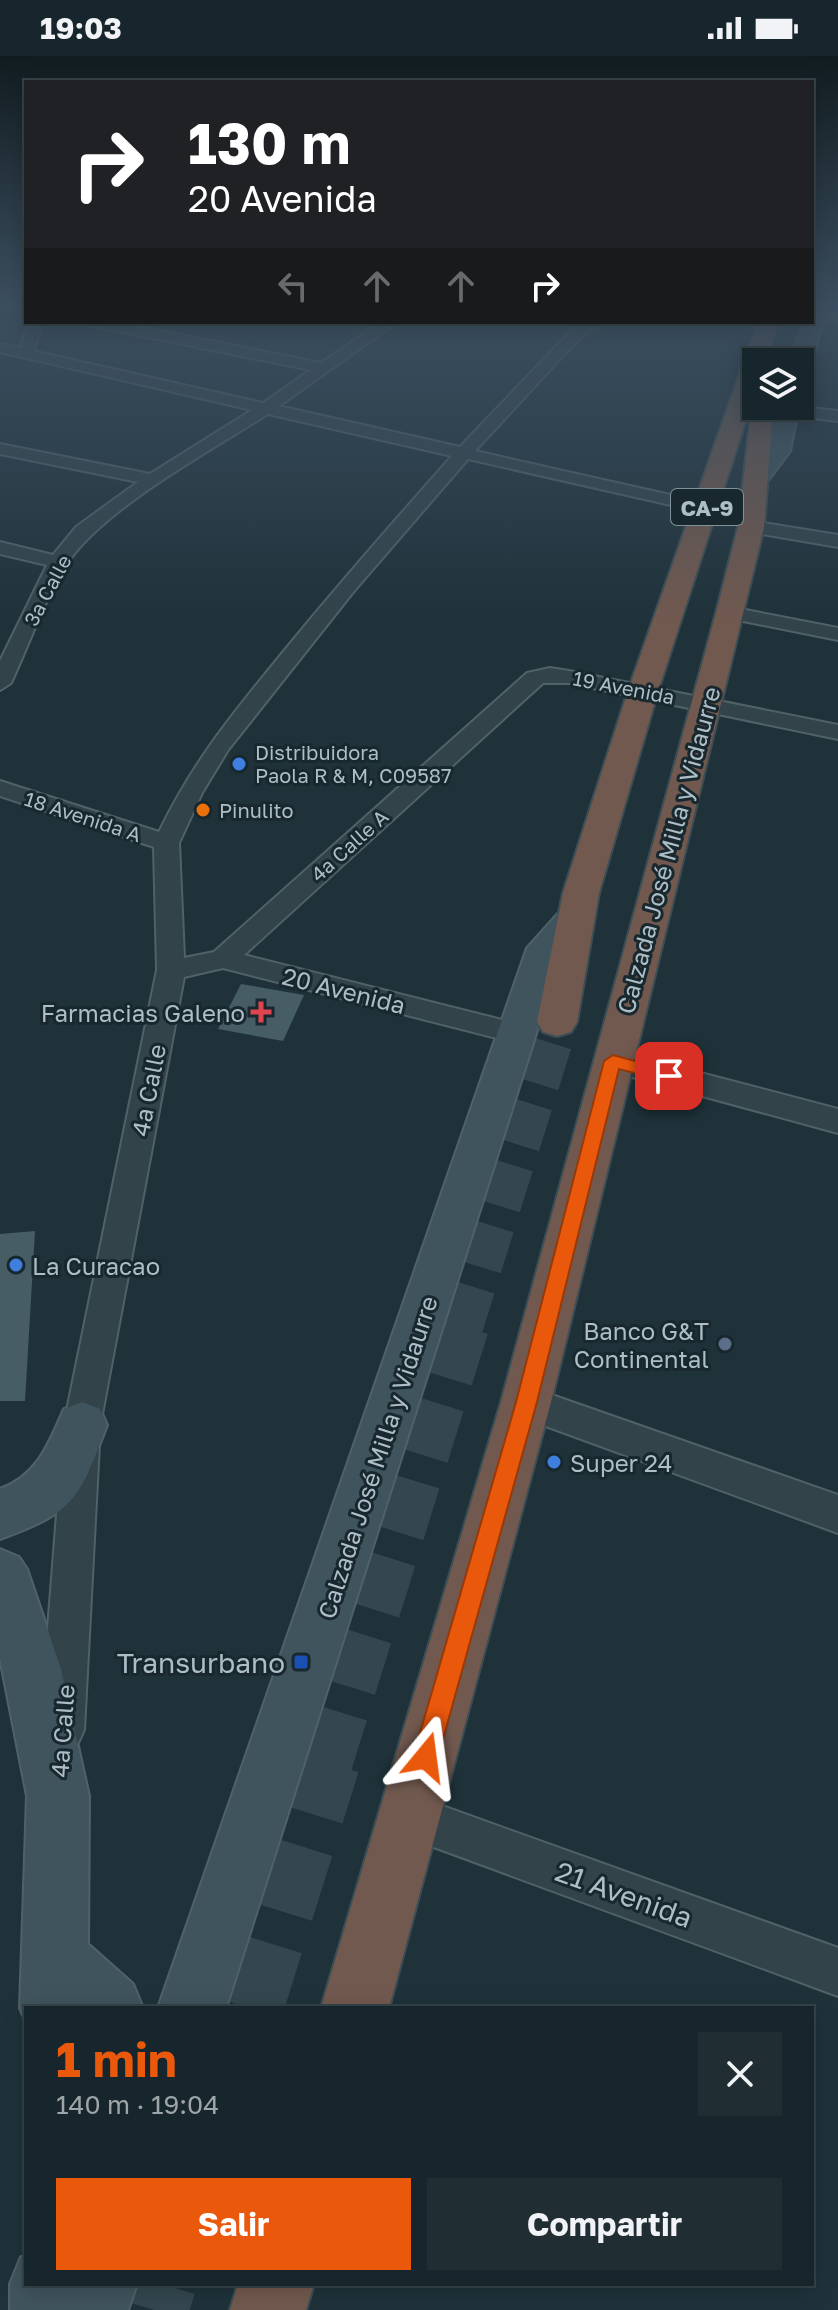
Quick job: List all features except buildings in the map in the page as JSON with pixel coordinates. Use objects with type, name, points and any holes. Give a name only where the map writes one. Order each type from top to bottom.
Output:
[{"type":"highway","name":"Calzada José Milla y Vidaurre","points":[[577,915],[643,691],[738,413]]},
{"type":"highway","name":"Calzada José Milla y Vidaurre","points":[[356,2006],[526,1402],[730,613],[751,527],[757,478]]},
{"type":"highway","points":[[676,596],[690,613],[671,678],[690,696],[706,703]]},
{"type":"highway","points":[[643,691],[669,705],[681,721],[664,782],[681,803]]},
{"type":"highway","points":[[268,2310],[275,2286]]},
{"type":"main road","name":"Calzada José Milla y Vidaurre","points":[[757,478],[778,451],[780,420]]},
{"type":"main road","name":"Calzada José Milla y Vidaurre","points":[[193,2006],[537,1028],[546,948],[577,915]]},
{"type":"main road","points":[[0,1514],[48,1493],[63,1474],[82,1425]]},
{"type":"main road","points":[[0,1576],[7,1588],[32,1669],[58,1796]]},
{"type":"main road","name":"4a Calle","points":[[54,1983],[58,1796]]},
{"type":"main road","points":[[54,1983],[105,2006]]},
{"type":"main road","points":[[48,2286],[48,2310]]},
{"type":"main road","points":[[90,2310],[98,2286]]},
{"type":"street","name":"3a Calle","points":[[0,683],[58,562],[83,531],[153,480],[258,413]]},
{"type":"street","points":[[290,413],[706,508]]},
{"type":"street","name":"4a Calle","points":[[58,1796],[82,1425],[171,970],[166,843],[190,793],[218,747],[347,587],[501,413]]},
{"type":"street","points":[[0,449],[153,480]]},
{"type":"street","points":[[751,527],[838,541]]},
{"type":"street","points":[[0,548],[58,562]]},
{"type":"street","points":[[730,613],[838,634]]},
{"type":"street","name":"19 Avenida","points":[[550,674],[838,732]]},
{"type":"street","name":"4a Calle A","points":[[223,959],[531,681],[550,674]]},
{"type":"street","name":"18 Avenida A","points":[[0,788],[166,843]]},
{"type":"street","name":"20 Avenida","points":[[171,970],[223,959],[537,1028]]},
{"type":"street","points":[[613,1061],[838,1121]]},
{"type":"street","points":[[526,1402],[838,1514]]},
{"type":"street","name":"21 Avenida","points":[[409,1816],[838,1972]]},
{"type":"tunnel","points":[[461,1328],[557,1022]]},
{"type":"tunnel","points":[[325,1764],[462,1326]]},
{"type":"tunnel","points":[[250,2006],[326,1762]]},
{"type":"tunnel","points":[[154,2310],[161,2286]]},
{"type":"place","name":"Distribuidora Paola R & M, C09587","points":[[239,764]]},
{"type":"place","name":"Pinulito","points":[[203,810]]},
{"type":"place","name":"Farmacias Galeno","points":[[261,1012]]},
{"type":"place","name":"La Curacao","points":[[16,1265]]},
{"type":"place","name":"Banco G&T Continental","points":[[725,1344]]},
{"type":"place","name":"Super 24","points":[[554,1462]]},
{"type":"place","name":"Transurbano","points":[[301,1662]]},
{"type":"route","points":[[426,1757],[526,1402],[613,1061],[669,1076]]}]
